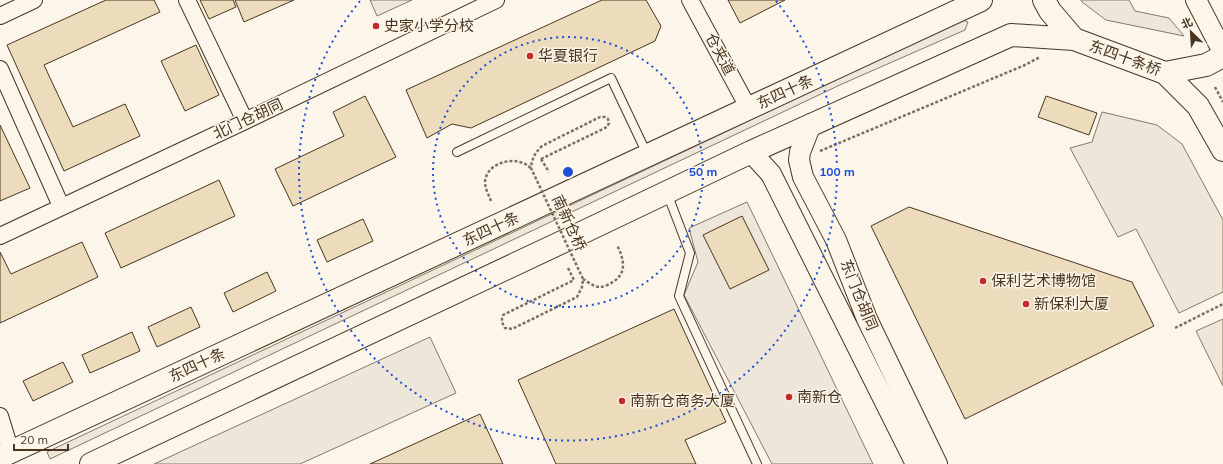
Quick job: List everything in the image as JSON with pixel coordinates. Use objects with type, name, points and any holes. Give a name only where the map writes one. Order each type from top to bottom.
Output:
[{"type":"main road","name":"东四十条","points":[[6,455],[981,0]]},
{"type":"main road","name":"东四十条桥","points":[[1044,0],[1050,11],[1074,39],[1165,73],[1217,58]]},
{"type":"main road","points":[[91,464],[811,124],[1011,35],[1074,39]]},
{"type":"main road","points":[[1165,73],[1198,106],[1223,150]]},
{"type":"street","points":[[0,16],[34,0]]},
{"type":"street","points":[[187,0],[246,121]]},
{"type":"street","name":"北门仓胡同","points":[[0,236],[61,206],[246,121],[496,0]]},
{"type":"street","name":"仓夹道","points":[[690,0],[749,109]]},
{"type":"street","points":[[1196,0],[1217,58]]},
{"type":"street","points":[[0,69],[61,206]]},
{"type":"street","points":[[799,160],[800,152],[811,124]]},
{"type":"street","name":"东门仓胡同","points":[[751,152],[771,174],[916,464]]},
{"type":"street","name":"东门仓胡同","points":[[799,160],[804,178],[836,240],[867,319],[937,464]]},
{"type":"street","points":[[0,416],[6,455]]},
{"type":"lane","points":[[457,152],[612,78],[648,156]]},
{"type":"lane","points":[[666,192],[690,253],[679,296],[757,464]]},
{"type":"path","points":[[799,160],[1025,65],[1046,54]]},
{"type":"path","points":[[1215,87],[1223,102]]},
{"type":"path","points":[[491,201],[485,184],[487,176],[498,164],[505,161],[514,161],[523,163],[531,168],[535,153],[542,146],[600,117],[605,117],[608,119],[609,123],[607,128],[541,159],[549,172]]},
{"type":"path","name":"南新仓桥","points":[[531,168],[583,279]]},
{"type":"path","points":[[568,268],[574,280],[503,315],[502,318],[505,328],[512,329],[577,297],[582,287],[583,279],[600,287],[617,280],[622,272],[624,264],[623,256],[617,245]]},
{"type":"path","points":[[1175,328],[1223,304]]},
{"type":"shaded area","points":[[370,0],[412,0],[377,16]]},
{"type":"shaded area","points":[[1081,0],[1129,0],[1135,11],[1169,18],[1184,36],[1106,20]]},
{"type":"shaded area","points":[[959,18],[968,22],[965,30],[842,84],[50,459],[47,452],[840,78]]},
{"type":"shaded area","points":[[1102,112],[1157,125],[1182,144],[1223,220],[1223,292],[1179,313],[1136,229],[1118,237],[1070,148],[1092,142]]},
{"type":"shaded area","points":[[747,202],[873,464],[772,464],[684,295],[698,262],[689,228]]},
{"type":"shaded area","points":[[1223,319],[1223,386],[1196,331]]},
{"type":"shaded area","points":[[430,337],[456,393],[300,464],[154,464]]},
{"type":"building","points":[[106,0],[154,0],[160,12],[44,65],[73,127],[125,104],[140,136],[64,171],[7,45]]},
{"type":"building","points":[[200,0],[233,0],[236,7],[209,19]]},
{"type":"building","points":[[235,0],[294,0],[244,22]]},
{"type":"building","points":[[602,0],[646,0],[661,26],[655,41],[471,128],[452,124],[427,138],[406,90]]},
{"type":"building","points":[[728,0],[785,0],[740,23]]},
{"type":"building","points":[[196,45],[219,95],[185,111],[161,61]]},
{"type":"building","points":[[365,96],[396,157],[293,206],[275,169],[344,136],[333,112]]},
{"type":"building","points":[[1046,96],[1097,113],[1089,135],[1038,117]]},
{"type":"building","points":[[0,125],[30,188],[0,201]]},
{"type":"building","points":[[219,180],[235,216],[121,268],[105,233]]},
{"type":"building","name":"新保利大厦","points":[[909,207],[1132,282],[1154,326],[965,419],[871,226]]},
{"type":"building","points":[[742,216],[769,270],[730,289],[703,235]]},
{"type":"building","points":[[363,219],[373,241],[327,262],[317,240]]},
{"type":"building","points":[[82,242],[98,277],[0,323],[0,252],[11,274]]},
{"type":"building","points":[[267,272],[276,291],[233,312],[224,293]]},
{"type":"building","points":[[191,307],[200,327],[157,347],[148,327]]},
{"type":"building","name":"南新仓商务大厦","points":[[674,309],[726,422],[685,440],[696,464],[556,464],[518,380]]},
{"type":"building","points":[[132,332],[140,351],[90,373],[82,355]]},
{"type":"building","points":[[63,362],[73,382],[33,401],[23,381]]},
{"type":"building","points":[[480,414],[503,464],[370,464]]},
{"type":"place","name":"史家小学分校","points":[[376,26]]},
{"type":"place","name":"华夏银行","points":[[530,56]]},
{"type":"place","name":"保利艺术博物馆","points":[[983,281]]},
{"type":"place","name":"新保利大厦","points":[[1026,304]]},
{"type":"place","name":"南新仓","points":[[789,397]]},
{"type":"place","name":"南新仓商务大厦","points":[[622,401]]}]
